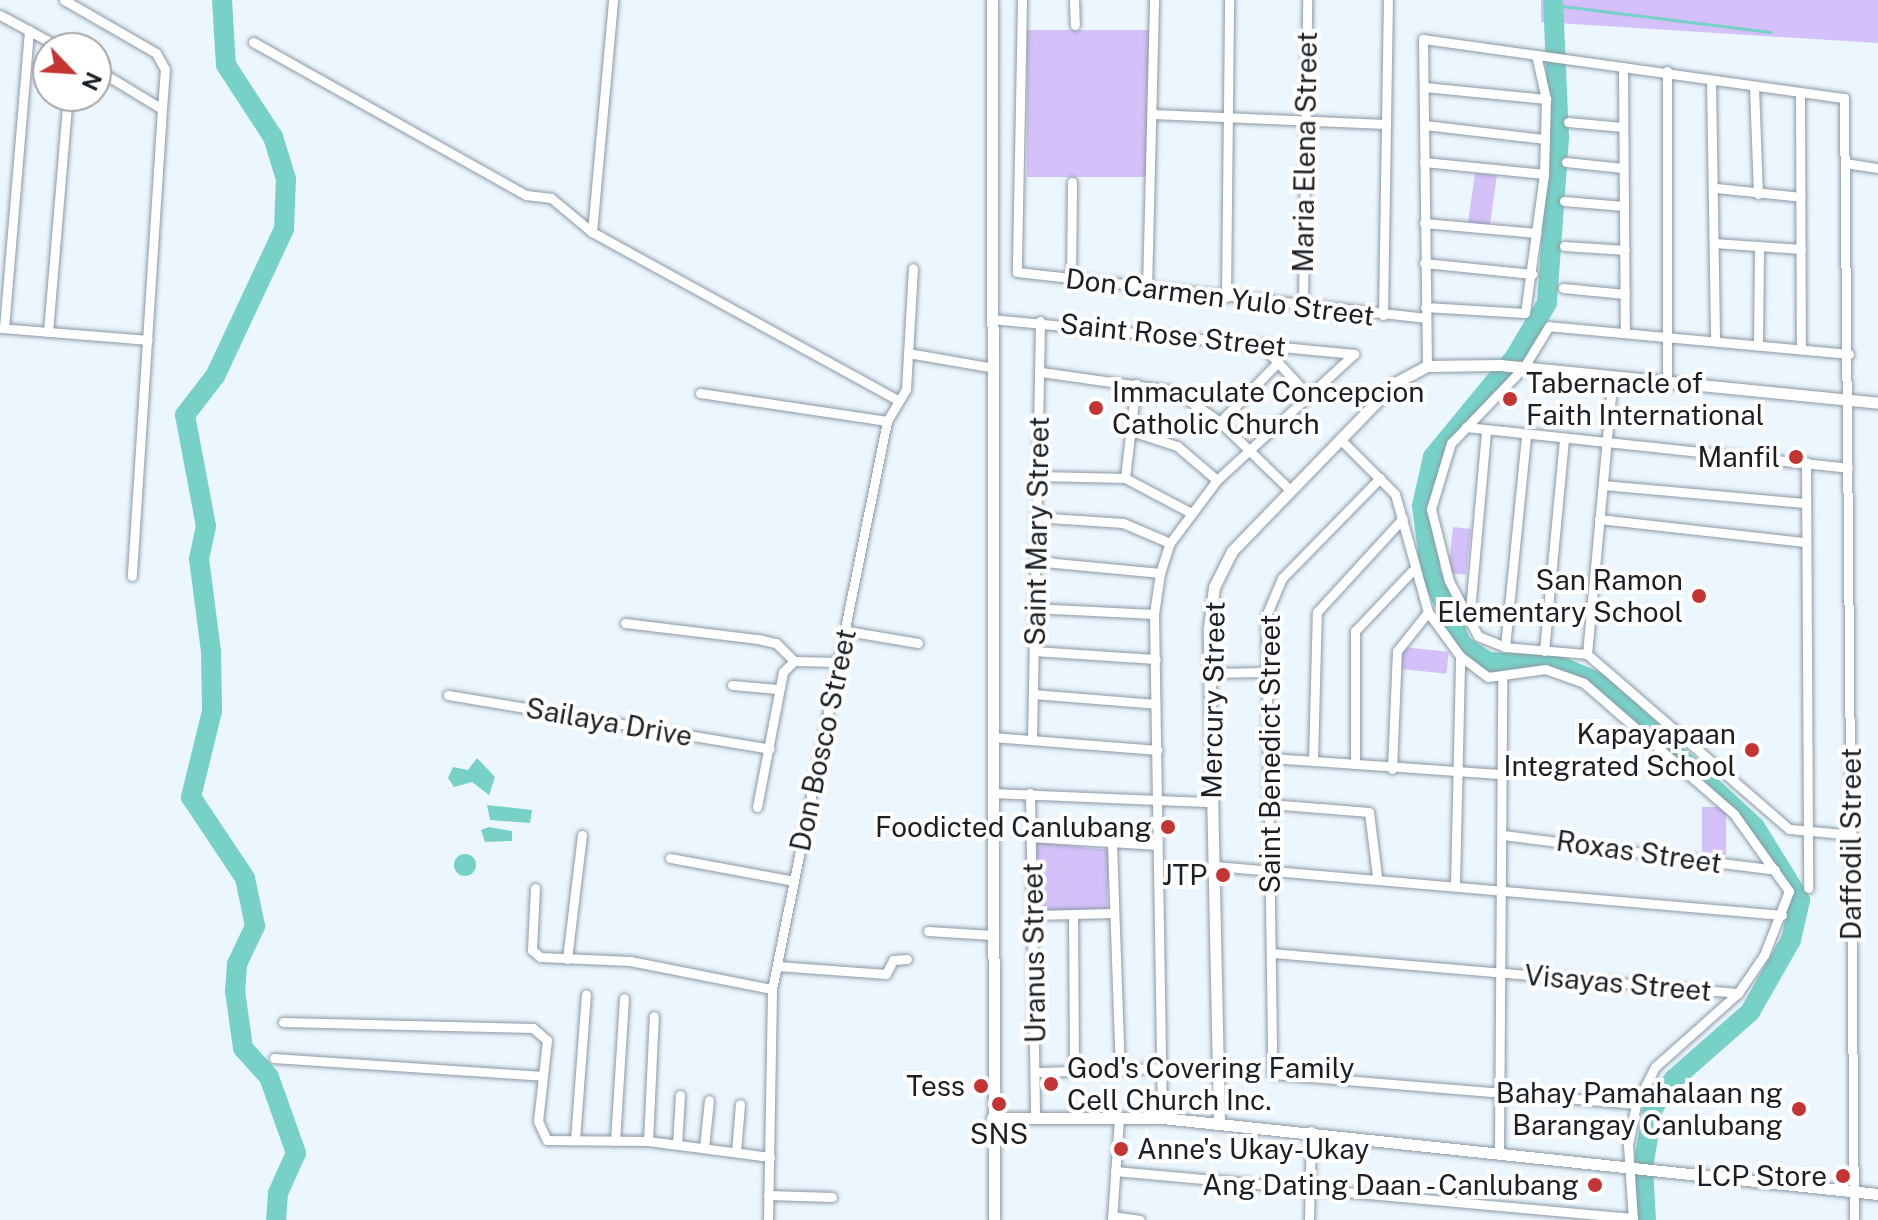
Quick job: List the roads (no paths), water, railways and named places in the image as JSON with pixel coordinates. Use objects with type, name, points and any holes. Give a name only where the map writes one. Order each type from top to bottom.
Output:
[{"type":"street","points":[[64,0],[156,53],[165,69],[132,576]]},
{"type":"street","points":[[592,232],[613,0]]},
{"type":"street","points":[[992,0],[991,319],[988,367],[994,1220]]},
{"type":"street","name":"Don Carmen Yulo Street","points":[[1022,0],[1017,272],[1424,318]]},
{"type":"street","points":[[1074,0],[1075,25]]},
{"type":"street","points":[[1147,289],[1154,0]]},
{"type":"street","points":[[1226,297],[1229,0]]},
{"type":"street","name":"Maria Elena Street","points":[[1303,304],[1307,0]]},
{"type":"street","points":[[1383,315],[1388,0]]},
{"type":"street","points":[[0,15],[33,32]]},
{"type":"street","points":[[29,30],[2,328],[148,340]]},
{"type":"street","points":[[1801,346],[1800,93],[1667,71],[1423,39],[1424,318],[1427,366],[1500,365],[1878,403]]},
{"type":"street","points":[[253,42],[526,195],[551,198],[592,232],[896,399]]},
{"type":"street","points":[[1425,307],[1525,313],[1544,174],[1546,99],[1540,55]]},
{"type":"street","points":[[1623,67],[1625,331]]},
{"type":"street","points":[[1667,71],[1670,332],[1667,381]]},
{"type":"street","points":[[112,79],[162,109]]},
{"type":"street","points":[[1711,80],[1716,188],[1715,339]]},
{"type":"street","points":[[1754,86],[1758,194]]},
{"type":"street","points":[[1424,87],[1546,99]]},
{"type":"street","name":"Daffodil Street","points":[[1800,93],[1844,98],[1849,354],[1854,1220]]},
{"type":"street","points":[[48,332],[67,112]]},
{"type":"street","points":[[1153,114],[1385,124]]},
{"type":"street","points":[[1568,122],[1623,127]]},
{"type":"street","points":[[1425,125],[1545,139]]},
{"type":"street","points":[[1424,162],[1544,174]]},
{"type":"street","points":[[1566,162],[1623,168]]},
{"type":"street","points":[[1845,163],[1878,168]]},
{"type":"street","points":[[1071,280],[1072,182]]},
{"type":"street","points":[[1716,188],[1801,197]]},
{"type":"street","points":[[1564,201],[1624,206]]},
{"type":"street","points":[[1424,223],[1537,233]]},
{"type":"street","points":[[1714,243],[1801,249]]},
{"type":"street","points":[[1564,246],[1625,250]]},
{"type":"street","points":[[1758,344],[1759,246]]},
{"type":"street","points":[[1424,263],[1532,274]]},
{"type":"street","name":"Don Bosco Street","points":[[768,1220],[772,989],[847,631],[887,421],[896,399],[906,389],[913,268]]},
{"type":"street","points":[[1563,288],[1625,294]]},
{"type":"street","name":"Saint Rose Street","points":[[991,319],[1040,321],[1354,354],[1306,393]]},
{"type":"street","name":"Saint Mary Street","points":[[1032,740],[1032,608],[1041,372],[1040,321]]},
{"type":"street","points":[[1849,354],[1670,332],[1549,326],[1441,462],[1431,509],[1469,625],[1505,647],[1587,654],[1789,829],[1852,835]]},
{"type":"street","points":[[1162,1118],[1154,614],[1160,573],[1170,543],[1217,480],[1306,393],[1261,344]]},
{"type":"street","points":[[908,353],[988,367]]},
{"type":"street","points":[[1220,422],[1277,363]]},
{"type":"street","name":"Mercury Street","points":[[1219,1123],[1210,673],[1220,569],[1290,490],[1395,383],[1427,366]]},
{"type":"street","points":[[1041,372],[1175,391],[1220,422],[1290,490]]},
{"type":"street","points":[[1587,654],[1613,376]]},
{"type":"street","points":[[1125,478],[1134,432],[1136,384]]},
{"type":"street","points":[[700,393],[887,421]]},
{"type":"street","points":[[1466,427],[1848,468]]},
{"type":"street","points":[[1469,625],[1486,430]]},
{"type":"street","points":[[1134,432],[1177,446],[1217,480]]},
{"type":"street","points":[[1505,647],[1526,435]]},
{"type":"street","points":[[1544,651],[1564,438]]},
{"type":"street","points":[[1115,1171],[1633,1219],[1638,1165],[1636,1104],[1655,1067],[1738,993],[1782,915],[1789,891],[1702,782],[1584,683],[1545,669],[1502,678],[1488,677],[1460,656],[1438,632],[1428,612],[1412,571],[1403,518],[1380,478],[1341,440]]},
{"type":"street","points":[[1806,462],[1803,542],[1808,888]]},
{"type":"street","points":[[1038,476],[1125,478],[1191,513]]},
{"type":"street","name":"Saint Benedict Street","points":[[1380,478],[1271,596],[1267,672],[1271,758],[1272,1074],[1499,1094]]},
{"type":"street","points":[[1603,485],[1804,503]]},
{"type":"street","points":[[1035,517],[1123,523],[1170,543]]},
{"type":"street","points":[[1313,760],[1317,612],[1403,518]]},
{"type":"street","points":[[1599,519],[1803,542]]},
{"type":"street","points":[[1034,561],[1160,573]]},
{"type":"street","points":[[1355,764],[1355,631],[1412,571]]},
{"type":"street","points":[[1032,608],[1154,614]]},
{"type":"street","points":[[1392,769],[1397,651],[1428,612]]},
{"type":"street","points":[[625,623],[767,641],[794,661],[839,662]]},
{"type":"street","points":[[847,631],[918,643]]},
{"type":"street","points":[[1034,651],[1156,659]]},
{"type":"street","points":[[1455,884],[1460,656]]},
{"type":"street","points":[[757,807],[770,749],[777,689],[794,661]]},
{"type":"street","points":[[1210,673],[1267,672]]},
{"type":"street","points":[[1499,1150],[1502,678]]},
{"type":"street","points":[[732,685],[777,689]]},
{"type":"street","points":[[1033,694],[1156,704]]},
{"type":"street","name":"Sailaya Drive","points":[[448,695],[770,749]]},
{"type":"street","points":[[992,737],[1157,750]]},
{"type":"street","points":[[1271,758],[1459,775],[1502,774]]},
{"type":"street","points":[[992,793],[1211,802]]},
{"type":"street","name":"Uranus Street","points":[[1030,793],[1035,915],[1035,1113]]},
{"type":"street","points":[[1270,804],[1369,812],[1377,876]]},
{"type":"street","points":[[567,959],[582,835]]},
{"type":"street","name":"Roxas Street","points":[[1503,835],[1775,870]]},
{"type":"street","points":[[1031,837],[1158,845]]},
{"type":"street","points":[[1112,844],[1120,1069]]},
{"type":"street","points":[[670,858],[794,881]]},
{"type":"street","points":[[1215,866],[1377,876],[1782,915]]},
{"type":"street","points":[[535,888],[533,953],[567,959],[671,966],[772,989]]},
{"type":"street","points":[[1035,915],[1114,913]]},
{"type":"street","points":[[1073,915],[1074,1071]]},
{"type":"street","points":[[928,931],[992,935]]},
{"type":"street","name":"Visayas Street","points":[[1272,953],[1738,993]]},
{"type":"street","points":[[777,966],[886,974],[893,960],[907,959]]},
{"type":"street","points":[[575,1140],[586,994]]},
{"type":"street","points":[[615,1141],[624,998]]},
{"type":"street","points":[[648,1141],[654,1016]]},
{"type":"street","points":[[283,1022],[533,1028],[547,1040],[540,1135],[575,1140],[648,1141],[770,1157]]},
{"type":"street","points":[[274,1058],[542,1076]]},
{"type":"street","points":[[1036,1072],[1162,1068]]},
{"type":"street","points":[[1499,1094],[1636,1104]]},
{"type":"street","points":[[677,1145],[680,1095]]},
{"type":"street","points":[[704,1148],[709,1100]]},
{"type":"street","points":[[736,1152],[740,1104]]},
{"type":"street","points":[[992,1118],[1035,1113],[1162,1118],[1499,1150],[1878,1194]]},
{"type":"street","points":[[1119,1117],[1112,1218],[1140,1220]]},
{"type":"street","points":[[1309,1220],[1311,1131]]},
{"type":"street","points":[[768,1195],[832,1197]]},
{"type":"waterway","points":[[222,0],[226,65],[273,137],[286,179],[284,229],[215,376],[185,415],[206,526],[199,559],[211,652],[212,711],[191,797],[245,878],[255,926],[237,964],[235,991],[243,1048],[269,1077],[296,1153],[278,1193],[276,1220]]},
{"type":"waterway","points":[[1553,0],[1559,138],[1547,303],[1515,357],[1433,457],[1422,506],[1431,574],[1462,645],[1488,662],[1557,665],[1600,683],[1755,827],[1800,900],[1791,940],[1750,1012],[1674,1079],[1653,1108],[1643,1167],[1646,1220]]},
{"type":"waterway","points":[[1553,5],[1770,32]]},
{"type":"place","name":"Tabernacle of Faith International","points":[[1510,399]]},
{"type":"place","name":"Immaculate Concepcion Catholic Church","points":[[1096,408]]},
{"type":"place","name":"Manfil","points":[[1796,457]]},
{"type":"place","name":"San Ramon Elementary School","points":[[1699,596]]},
{"type":"place","name":"Kapayapaan Integrated School","points":[[1752,750]]},
{"type":"place","name":"Foodicted Canlubang","points":[[1168,827]]},
{"type":"place","name":"JTP","points":[[1223,875]]},
{"type":"place","name":"God's Covering Family Cell Church Inc.","points":[[1051,1084]]},
{"type":"place","name":"Tess","points":[[981,1086]]},
{"type":"place","name":"SNS","points":[[999,1104]]},
{"type":"place","name":"Bahay Pamahalaan ng Barangay Canlubang","points":[[1799,1109]]},
{"type":"place","name":"Anne's Ukay-Ukay","points":[[1121,1149]]},
{"type":"place","name":"LCP Store","points":[[1843,1176]]},
{"type":"place","name":"Ang Dating Daan - Canlubang","points":[[1595,1185]]}]
